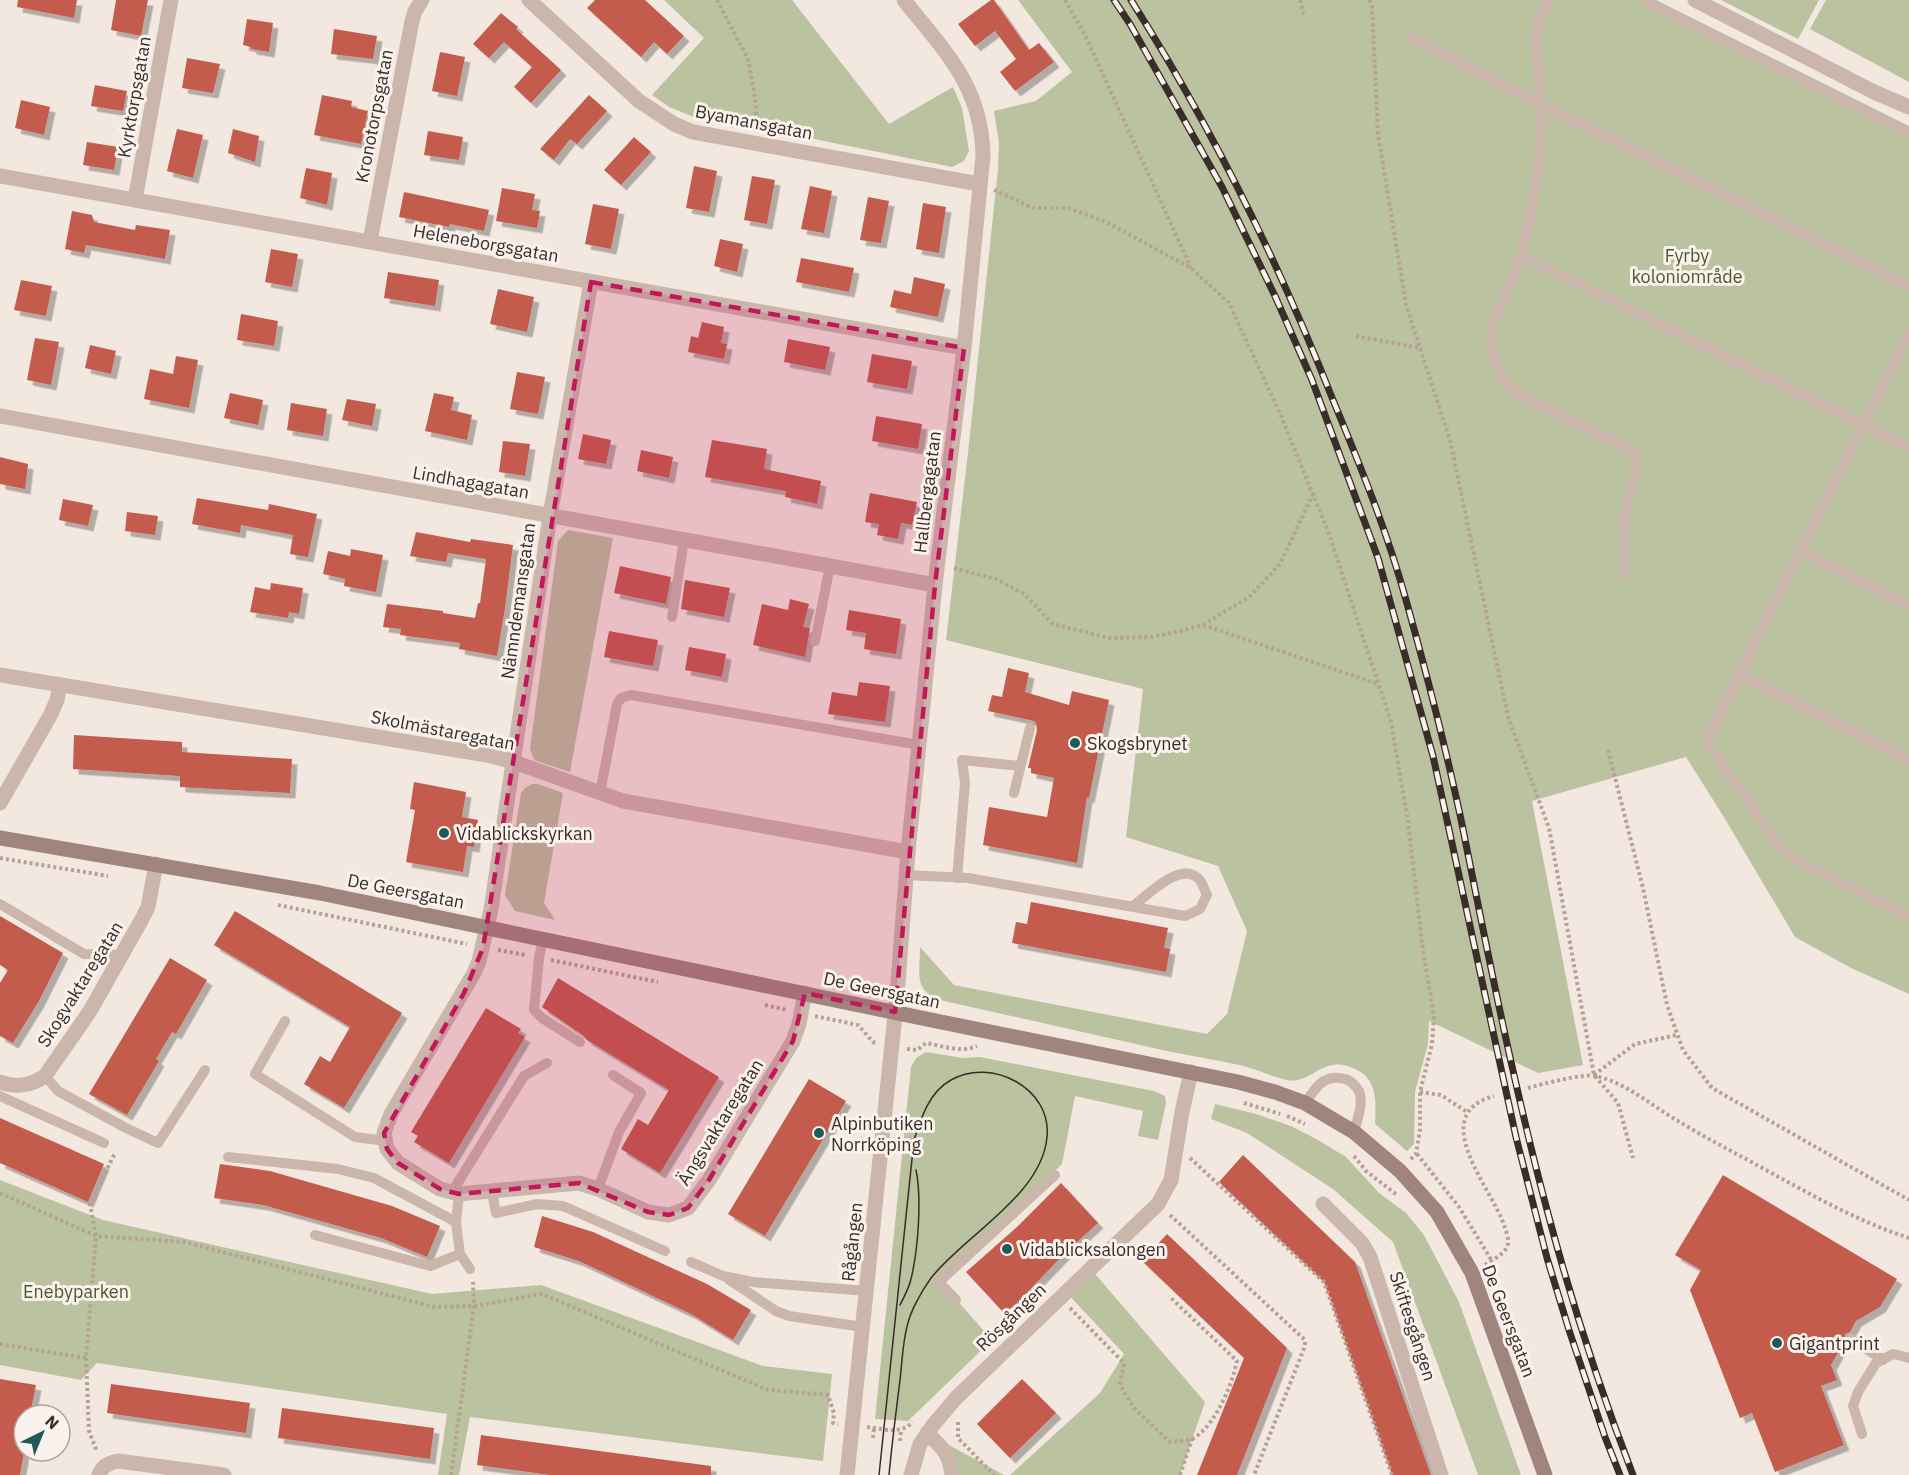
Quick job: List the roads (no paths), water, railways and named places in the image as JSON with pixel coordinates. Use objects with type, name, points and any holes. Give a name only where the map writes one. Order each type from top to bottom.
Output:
[{"type":"main road","name":"De Geersgatan","points":[[0,838],[320,893],[488,927],[1248,1084],[1305,1103],[1354,1132],[1400,1171],[1437,1212],[1472,1273],[1545,1475]]},
{"type":"street","name":"Kyrktorpsgatan","points":[[135,200],[171,0]]},
{"type":"street","name":"Kronotorpsgatan","points":[[370,241],[412,21],[415,10],[422,0]]},
{"type":"street","name":"Byamansgatan","points":[[529,0],[639,101],[674,124],[693,132],[980,184]]},
{"type":"street","name":"Hallbergagatan","points":[[895,1012],[908,852],[935,585],[964,348],[983,156],[983,136],[975,102],[966,82],[904,0]]},
{"type":"street","points":[[1695,0],[1874,92],[1909,107]]},
{"type":"street","name":"Heleneborgsgatan","points":[[0,176],[964,348]]},
{"type":"street","name":"Nämndemansgatan","points":[[488,927],[550,516],[591,282]]},
{"type":"street","name":"Lindhagagatan","points":[[0,416],[935,585]]},
{"type":"street","name":"Skolmästaregatan","points":[[0,675],[476,753],[514,762],[623,801],[908,852]]},
{"type":"street","points":[[0,803],[51,714],[60,685]]},
{"type":"street","name":"Skogvaktaregatan","points":[[3,1091],[37,1081],[45,1076],[90,1011],[148,907],[156,864]]},
{"type":"street","points":[[386,1141],[384,1133],[391,1114],[464,993],[477,967],[488,927]]},
{"type":"street","name":"Ängsvaktaregatan","points":[[386,1141],[387,1149],[398,1162],[440,1189],[455,1193],[492,1192],[579,1183],[598,1189],[648,1212],[669,1215],[688,1208],[710,1180],[793,1041],[802,1014],[805,993]]},
{"type":"street","name":"Rågången","points":[[847,1475],[895,1012]]},
{"type":"street","name":"Rösgången","points":[[911,1475],[920,1444],[956,1398],[1158,1204],[1171,1180],[1191,1072]]},
{"type":"street","name":"Skiftesgången","points":[[1323,1204],[1362,1244],[1370,1257],[1441,1475]]},
{"type":"street","points":[[927,1433],[945,1451],[951,1465],[951,1475]]},
{"type":"street","points":[[101,1471],[108,1463],[118,1461],[224,1475]]},
{"type":"lane","points":[[1550,0],[1538,22],[1536,35],[1541,105],[1539,159],[1533,203],[1521,256],[1492,327],[1491,348],[1503,381],[1516,393],[1636,454],[1636,467],[1623,520],[1624,575]]},
{"type":"lane","points":[[1646,0],[1909,132]]},
{"type":"lane","points":[[1411,38],[1541,105],[1909,286]]},
{"type":"lane","points":[[1521,256],[1909,448]]},
{"type":"lane","points":[[1909,333],[1706,743],[1748,799],[1781,850],[1909,916]]},
{"type":"lane","points":[[672,617],[684,540]]},
{"type":"lane","points":[[1802,551],[1909,605]]},
{"type":"lane","points":[[815,641],[830,566]]},
{"type":"lane","points":[[1739,675],[1909,760]]},
{"type":"lane","points":[[600,793],[617,704],[621,698],[631,695],[919,745]]},
{"type":"lane","points":[[1014,793],[1030,728]]},
{"type":"lane","points":[[957,878],[965,783],[962,760],[1020,766]]},
{"type":"lane","points":[[906,875],[968,878],[1185,916],[1200,909],[1207,895],[1200,879],[1189,873],[1177,873],[1133,906]]},
{"type":"lane","points":[[0,904],[84,954],[122,956]]},
{"type":"lane","points":[[543,939],[534,1010],[542,1018],[580,1042]]},
{"type":"lane","points":[[285,1022],[255,1074],[355,1137],[386,1141]]},
{"type":"lane","points":[[470,1269],[460,1254],[455,1193],[524,1076],[547,1063]]},
{"type":"lane","points":[[45,1076],[58,1091],[158,1143],[205,1070]]},
{"type":"lane","points":[[598,1189],[619,1132],[641,1093],[613,1075]]},
{"type":"lane","points":[[1305,1103],[1324,1080],[1334,1076],[1349,1080],[1359,1090],[1360,1105],[1354,1132]]},
{"type":"lane","points":[[3,1091],[104,1143]]},
{"type":"lane","points":[[228,1157],[338,1169],[374,1179],[456,1222]]},
{"type":"lane","points":[[956,1300],[939,1282],[1055,1175]]},
{"type":"lane","points":[[563,1184],[563,1206]]},
{"type":"lane","points":[[492,1192],[496,1213],[537,1204],[563,1206],[664,1251]]},
{"type":"lane","points":[[315,1235],[430,1266],[460,1254]]},
{"type":"lane","points":[[691,1262],[723,1276],[776,1311],[789,1316],[863,1327]]},
{"type":"lane","points":[[723,1276],[753,1282],[867,1291]]},
{"type":"lane","points":[[1851,1339],[1883,1360]]},
{"type":"lane","points":[[1862,1434],[1853,1406],[1858,1392],[1876,1363],[1893,1354],[1909,1358]]},
{"type":"tram line","points":[[879,1475],[914,1140],[931,1098],[943,1085],[967,1074],[984,1072],[1000,1075],[1029,1091],[1040,1104],[1046,1120],[1047,1137],[1042,1158],[1032,1177],[1017,1196],[931,1278],[912,1310],[904,1340],[889,1475]]},
{"type":"tram line","points":[[900,1305],[910,1282],[916,1254],[919,1210],[916,1170]]},
{"type":"railway","points":[[1114,0],[1130,24],[1222,187],[1275,296],[1312,380],[1378,558],[1433,756],[1516,1137],[1547,1258],[1569,1330],[1620,1475]]},
{"type":"railway","points":[[1131,0],[1216,145],[1266,246],[1312,348],[1382,524],[1422,657],[1450,771],[1503,1026],[1537,1172],[1578,1317],[1633,1475]]},
{"type":"place","name":"Skogsbrynet","points":[[1075,743]]},
{"type":"place","name":"Vidablickskyrkan","points":[[444,833]]},
{"type":"place","name":"Alpinbutiken Norrköping","points":[[819,1133]]},
{"type":"place","name":"Vidablicksalongen","points":[[1007,1249]]},
{"type":"place","name":"Gigantprint","points":[[1777,1343]]},
{"type":"park label","name":"Fyrby koloniområde","points":[[1687,265]]},
{"type":"park label","name":"Enebyparken","points":[[76,1291]]}]
